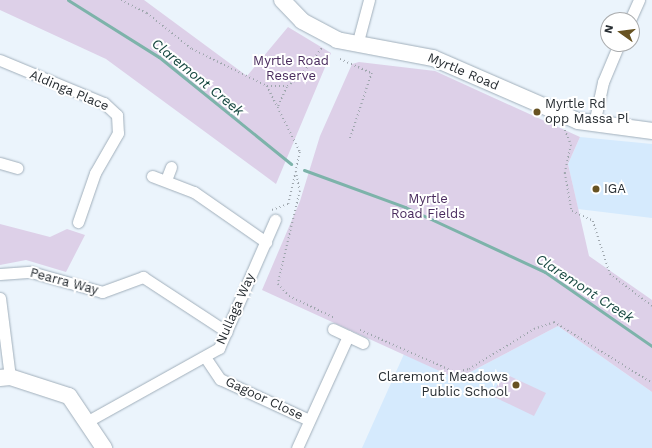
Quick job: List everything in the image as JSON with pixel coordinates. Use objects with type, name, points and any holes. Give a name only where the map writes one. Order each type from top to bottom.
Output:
[{"type":"street","name":"Myrtle Road","points":[[282,0],[318,31],[357,45],[433,58],[570,119],[594,124],[652,131]]},
{"type":"street","points":[[357,45],[369,0]]},
{"type":"street","points":[[634,12],[639,0]]},
{"type":"street","points":[[594,124],[603,82],[616,52]]},
{"type":"street","name":"Aldinga Place","points":[[0,60],[104,103],[117,115],[118,133],[96,173],[78,222]]},
{"type":"street","points":[[0,164],[17,168]]},
{"type":"street","points":[[166,180],[171,167]]},
{"type":"street","points":[[152,176],[166,180],[194,192],[266,242]]},
{"type":"street","name":"Nullaga Way","points":[[88,421],[205,358],[219,348],[266,242],[273,216]]},
{"type":"street","name":"Pearra Way","points":[[0,274],[25,271],[102,292],[143,277],[226,332]]},
{"type":"street","points":[[0,298],[5,378],[69,396],[88,421],[104,448]]},
{"type":"street","points":[[336,325],[351,331],[363,343]]},
{"type":"street","name":"Gagoor Close","points":[[297,448],[351,331]]},
{"type":"street","name":"Gagoor Close","points":[[205,358],[220,379],[309,420]]},
{"type":"path","points":[[121,0],[147,13],[192,49],[267,86],[287,86]]},
{"type":"path","points":[[278,106],[287,86],[314,63],[322,47],[329,49]]},
{"type":"path","points":[[297,57],[314,63]]},
{"type":"path","points":[[340,58],[372,73],[350,140]]},
{"type":"path","points":[[267,86],[300,152],[288,204],[273,216]]},
{"type":"path","points":[[565,129],[571,145],[565,173],[572,211],[593,221],[610,274],[652,306]]},
{"type":"path","points":[[296,171],[300,191],[278,284],[289,296],[336,325]]},
{"type":"path","points":[[351,331],[456,372],[469,369],[534,329],[554,322],[652,383]]},
{"type":"shaded area","points":[[580,137],[652,144],[652,218],[578,209],[568,164]]},
{"type":"shaded area","name":"Claremont Meadows Public School","points":[[558,326],[652,392],[652,448],[362,448],[404,354],[457,379]]},
{"type":"green space","name":"Myrtle Road Reserve","points":[[0,0],[144,0],[247,76],[288,27],[331,53],[276,184],[106,59],[0,10]]},
{"type":"green space","name":"Myrtle Road Fields","points":[[359,62],[435,71],[580,137],[568,164],[589,256],[652,300],[652,392],[558,326],[457,379],[262,290],[300,201],[320,136],[352,64]]},
{"type":"green space","points":[[0,224],[50,237],[67,229],[85,235],[66,272],[26,260],[0,265]]},
{"type":"green space","points":[[503,373],[546,393],[534,416],[492,396]]},
{"type":"waterway","name":"Claremont Creek","points":[[68,0],[159,57],[291,164]]},
{"type":"waterway","name":"Claremont Creek","points":[[304,170],[405,207],[545,272],[652,346]]},
{"type":"place","name":"Myrtle Rd opp Massa Pl","points":[[537,112]]},
{"type":"place","name":"IGA","points":[[596,189]]},
{"type":"place","name":"Claremont Meadows Public School","points":[[516,385]]}]
